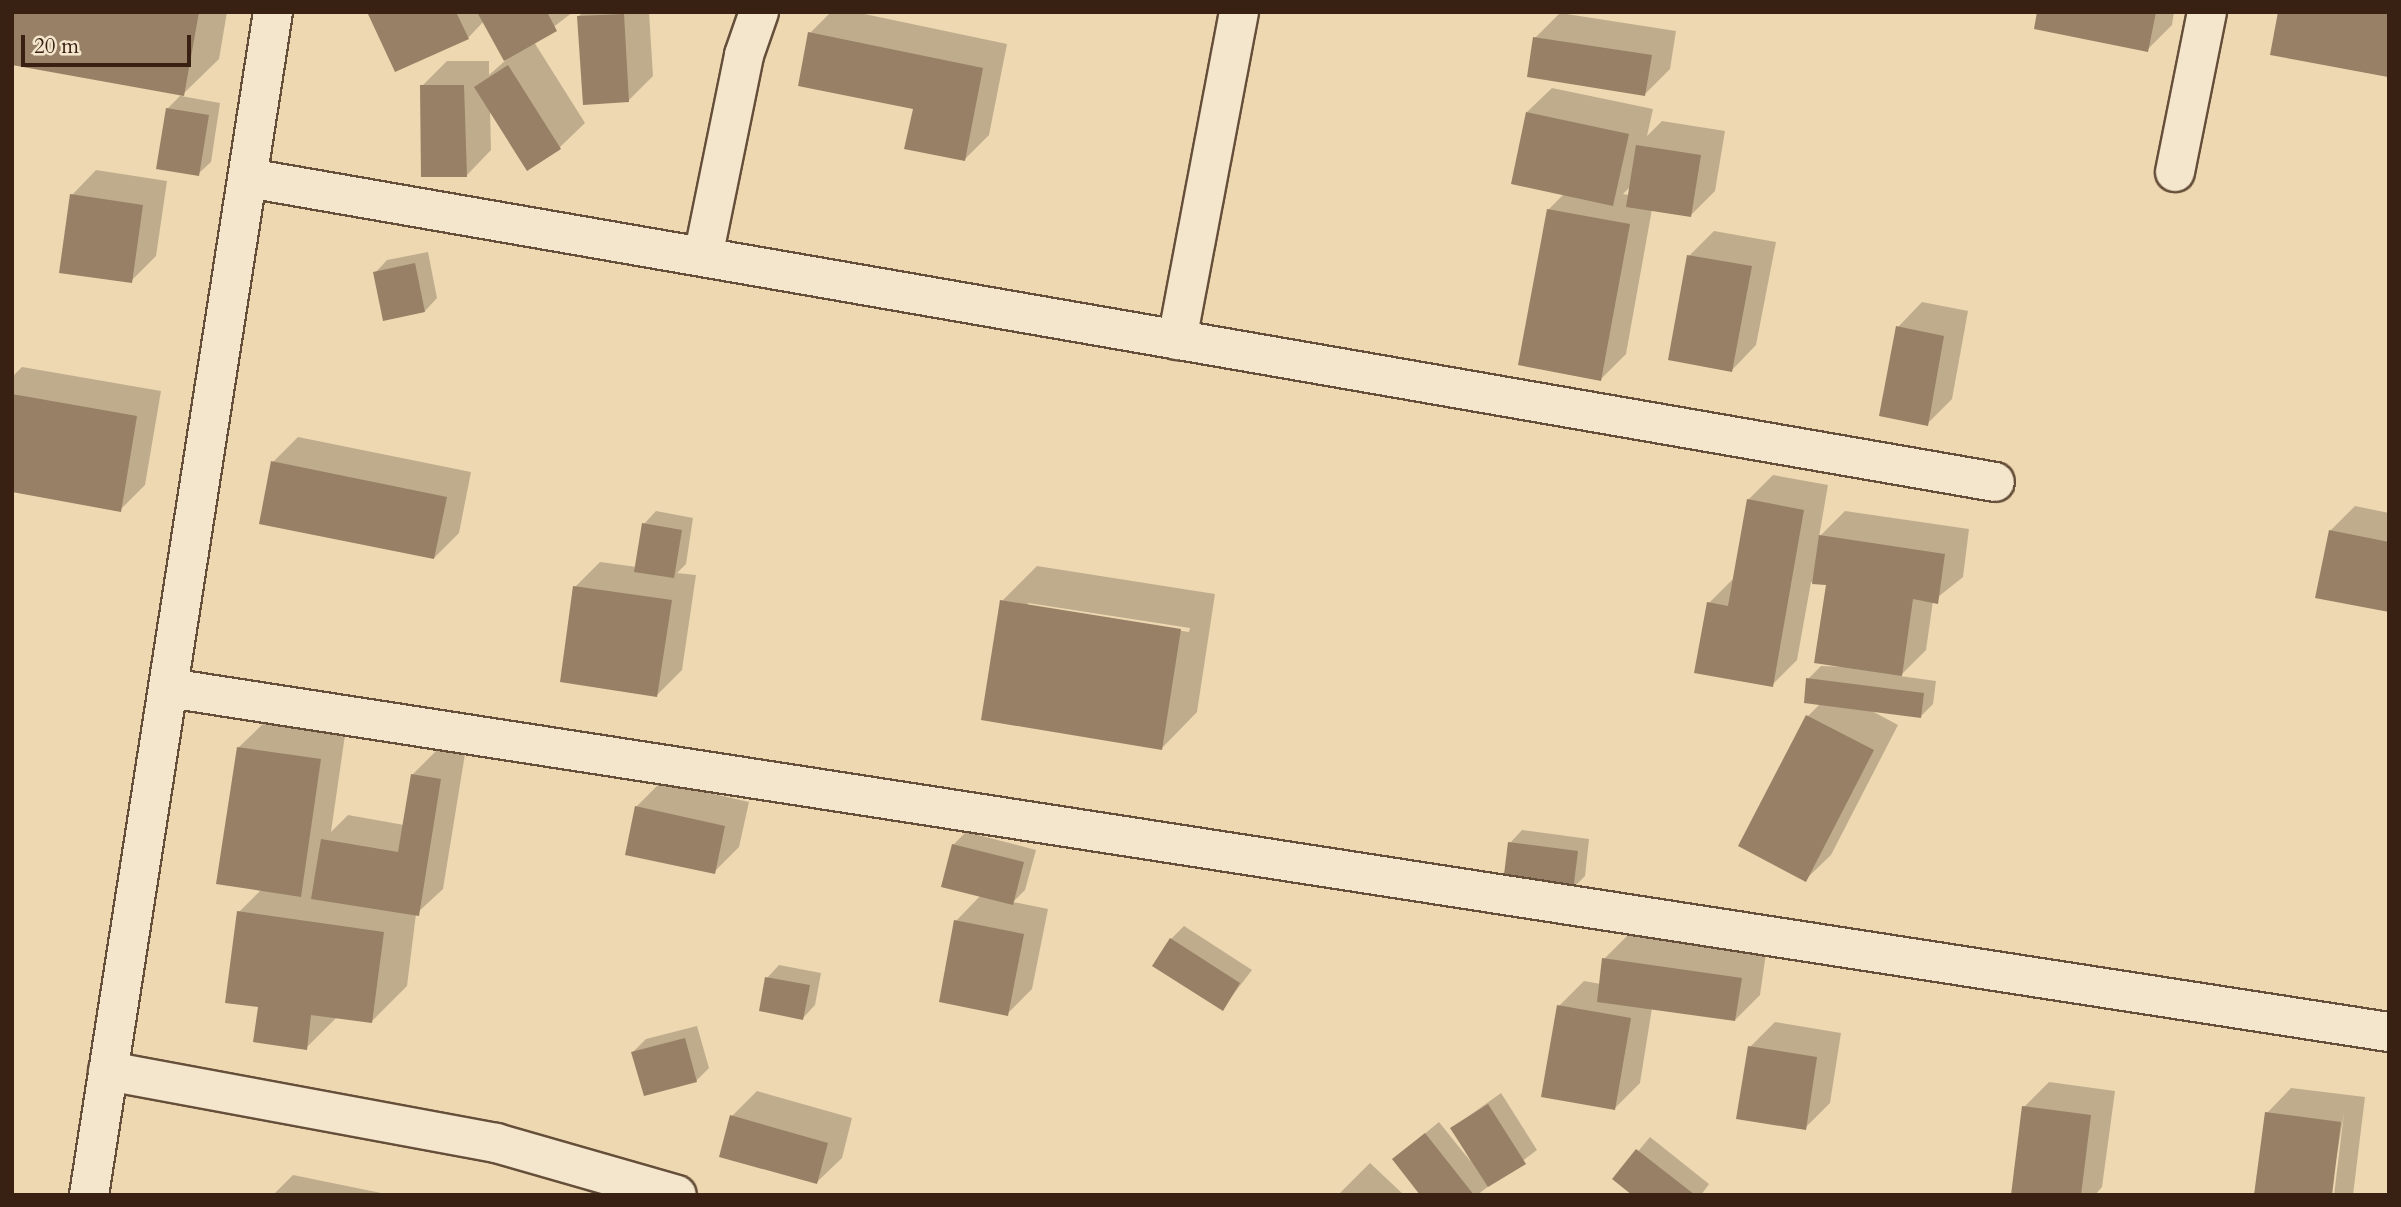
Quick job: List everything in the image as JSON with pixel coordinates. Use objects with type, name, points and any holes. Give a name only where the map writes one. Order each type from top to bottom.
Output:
[{"type":"street","points":[[89,1195],[273,12]]},
{"type":"street","points":[[703,257],[744,55],[759,12]]},
{"type":"street","points":[[1177,340],[1238,12]]},
{"type":"street","points":[[2175,172],[2207,12]]},
{"type":"street","points":[[248,178],[1994,482]]},
{"type":"street","points":[[169,688],[2389,1032]]},
{"type":"street","points":[[108,1071],[496,1143],[677,1195]]},
{"type":"building","points":[[12,12],[199,12],[184,96],[12,65]]},
{"type":"building","points":[[456,12],[469,39],[395,72],[368,14]]},
{"type":"building","points":[[477,12],[547,12],[557,31],[504,61]]},
{"type":"building","points":[[2037,12],[2156,12],[2148,52],[2034,29]]},
{"type":"building","points":[[2278,12],[2389,12],[2388,77],[2270,55]]},
{"type":"building","points":[[624,14],[629,102],[583,105],[577,16]]},
{"type":"building","points":[[808,32],[983,68],[965,161],[904,149],[913,109],[798,86]]},
{"type":"building","points":[[1533,37],[1652,55],[1645,96],[1527,77]]},
{"type":"building","points":[[508,65],[561,149],[527,171],[474,87]]},
{"type":"building","points":[[420,85],[464,85],[467,177],[421,177]]},
{"type":"building","points":[[166,108],[209,115],[199,176],[156,169]]},
{"type":"building","points":[[1526,112],[1629,134],[1613,206],[1511,184]]},
{"type":"building","points":[[1636,145],[1701,155],[1691,217],[1626,207]]},
{"type":"building","points":[[70,194],[143,205],[132,283],[59,273]]},
{"type":"building","points":[[1547,209],[1630,224],[1601,381],[1518,365]]},
{"type":"building","points":[[1687,255],[1752,266],[1732,372],[1668,360]]},
{"type":"building","points":[[415,263],[425,312],[383,321],[373,272]]},
{"type":"building","points":[[1896,326],[1944,336],[1928,426],[1879,416]]},
{"type":"building","points":[[12,394],[137,416],[121,512],[12,492]]},
{"type":"building","points":[[271,461],[447,497],[434,559],[259,524]]},
{"type":"building","points":[[1747,499],[1804,510],[1773,687],[1694,673],[1707,602],[1728,606]]},
{"type":"building","points":[[642,523],[682,530],[674,578],[634,572]]},
{"type":"building","points":[[2329,530],[2389,542],[2389,612],[2315,598]]},
{"type":"building","points":[[1819,535],[1945,554],[1938,604],[1913,599],[1902,676],[1814,663],[1826,585],[1812,584]]},
{"type":"building","points":[[573,586],[672,600],[657,697],[560,682]]},
{"type":"building","points":[[1000,600],[1181,629],[1162,750],[981,720]]},
{"type":"building","points":[[1806,678],[1924,693],[1921,718],[1804,703]]},
{"type":"building","points":[[1806,715],[1874,750],[1806,882],[1738,846]]},
{"type":"building","points":[[237,747],[321,759],[301,897],[216,884]]},
{"type":"building","points":[[411,774],[441,779],[419,916],[311,899],[321,839],[398,852]]},
{"type":"building","points":[[635,806],[725,826],[715,874],[625,855]]},
{"type":"building","points":[[1508,842],[1578,851],[1573,891],[1503,883]]},
{"type":"building","points":[[952,844],[1024,862],[1013,905],[941,887]]},
{"type":"building","points":[[237,911],[384,932],[372,1023],[311,1015],[307,1050],[253,1042],[258,1007],[225,1003]]},
{"type":"building","points":[[954,920],[1024,934],[1008,1016],[939,1002]]},
{"type":"building","points":[[1170,938],[1240,983],[1223,1011],[1152,966]]},
{"type":"building","points":[[1602,958],[1742,978],[1735,1021],[1597,1002]]},
{"type":"building","points":[[765,977],[810,985],[803,1020],[759,1011]]},
{"type":"building","points":[[1557,1005],[1631,1018],[1615,1110],[1541,1097]]},
{"type":"building","points":[[685,1038],[697,1082],[644,1096],[631,1052]]},
{"type":"building","points":[[1748,1046],[1817,1057],[1806,1130],[1736,1119]]},
{"type":"building","points":[[1488,1104],[1526,1164],[1488,1187],[1450,1128]]},
{"type":"building","points":[[2022,1106],[2091,1115],[2081,1195],[2011,1195]]},
{"type":"building","points":[[2265,1112],[2341,1122],[2332,1195],[2254,1195]]},
{"type":"building","points":[[730,1115],[828,1143],[817,1184],[719,1157]]},
{"type":"building","points":[[1425,1133],[1474,1195],[1420,1195],[1392,1159]]},
{"type":"building","points":[[1636,1149],[1695,1195],[1632,1195],[1612,1179]]}]
